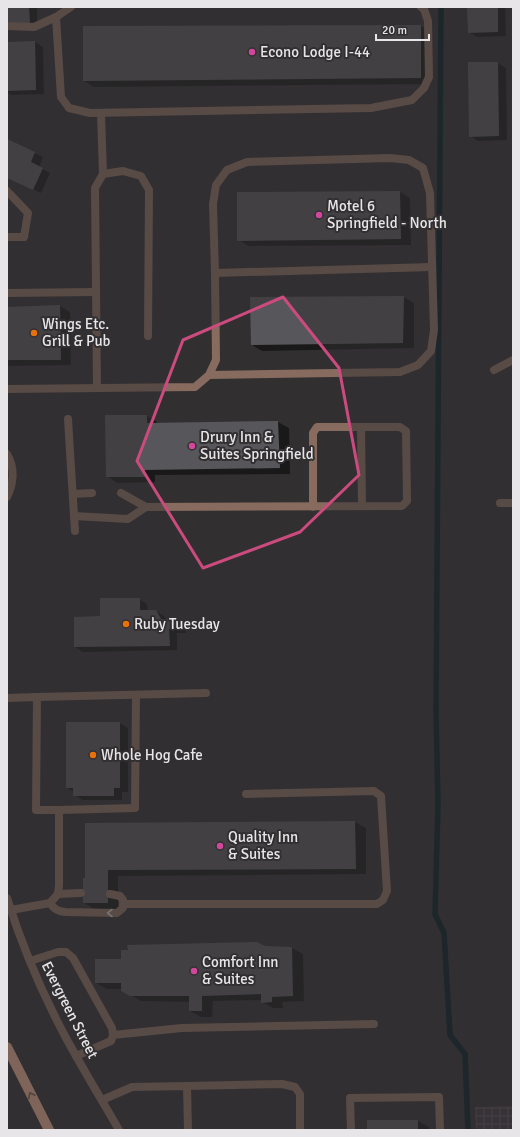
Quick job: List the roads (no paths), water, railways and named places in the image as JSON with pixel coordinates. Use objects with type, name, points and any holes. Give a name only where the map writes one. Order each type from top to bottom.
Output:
[{"type":"main road","points":[[7,1047],[49,1130]]},
{"type":"street","points":[[7,26],[34,27],[56,17],[71,7]]},
{"type":"street","points":[[56,17],[61,97],[69,108],[90,113],[371,108],[412,100],[424,88],[429,77],[428,21],[424,9],[421,7]]},
{"type":"street","points":[[97,388],[95,188],[102,174],[101,113]]},
{"type":"street","points":[[7,389],[195,387],[209,375],[216,360],[213,204],[216,185],[227,170],[247,162],[374,158],[409,160],[423,168],[430,193],[434,330],[431,351],[418,365],[400,372],[209,375]]},
{"type":"street","points":[[102,174],[123,171],[142,176],[149,190],[148,336]]},
{"type":"street","points":[[7,191],[28,212],[24,237],[7,236]]},
{"type":"street","points":[[215,273],[432,267]]},
{"type":"street","points":[[7,293],[96,292]]},
{"type":"street","points":[[494,370],[513,360]]},
{"type":"street","points":[[68,419],[75,531]]},
{"type":"street","points":[[361,426],[362,506]]},
{"type":"street","points":[[121,493],[146,507],[314,507],[402,506],[407,501],[406,431],[400,427],[361,426],[317,428],[313,434],[314,507]]},
{"type":"street","points":[[7,454],[12,466],[12,474],[11,489],[7,497]]},
{"type":"street","points":[[73,494],[92,493]]},
{"type":"street","points":[[500,503],[513,503]]},
{"type":"street","points":[[74,516],[128,519],[146,507]]},
{"type":"street","points":[[7,698],[206,693]]},
{"type":"street","points":[[37,697],[36,810],[59,810],[135,808],[136,695]]},
{"type":"street","points":[[124,904],[377,904],[383,900],[387,891],[381,796],[374,791],[246,794]]},
{"type":"street","points":[[11,910],[50,903],[58,894],[59,810]]},
{"type":"street","points":[[58,894],[81,893]]},
{"type":"street","points":[[50,903],[54,909],[58,911],[73,913],[117,914],[123,908],[123,900],[120,896],[110,894]]},
{"type":"street","name":"Evergreen Street","points":[[7,898],[30,961],[50,1006],[76,1056],[119,1130]]},
{"type":"street","points":[[30,961],[58,952],[66,952],[73,958],[112,1028],[113,1035],[111,1041],[76,1056]]},
{"type":"street","points":[[113,1035],[182,1028],[374,1024]]},
{"type":"street","points":[[102,1100],[132,1087],[282,1084],[295,1087],[300,1094],[300,1130]]},
{"type":"street","points":[[187,1086],[188,1130]]},
{"type":"street","points":[[351,1130],[350,1098],[439,1097],[440,1130]]},
{"type":"waterway","points":[[441,7],[436,712],[438,804],[435,914],[444,933],[450,1035],[465,1054],[468,1130]]},
{"type":"place","name":"Econo Lodge I-44","points":[[252,52]]},
{"type":"place","name":"Motel 6 Springfield - North","points":[[319,215]]},
{"type":"place","name":"Wings Etc. Grill & Pub","points":[[34,333]]},
{"type":"place","name":"Drury Inn & Suites Springfield","points":[[192,446]]},
{"type":"place","name":"Ruby Tuesday","points":[[126,624]]},
{"type":"place","name":"Whole Hog Cafe","points":[[93,755]]},
{"type":"place","name":"Quality Inn & Suites","points":[[220,846]]},
{"type":"place","name":"Comfort Inn & Suites","points":[[194,971]]}]
